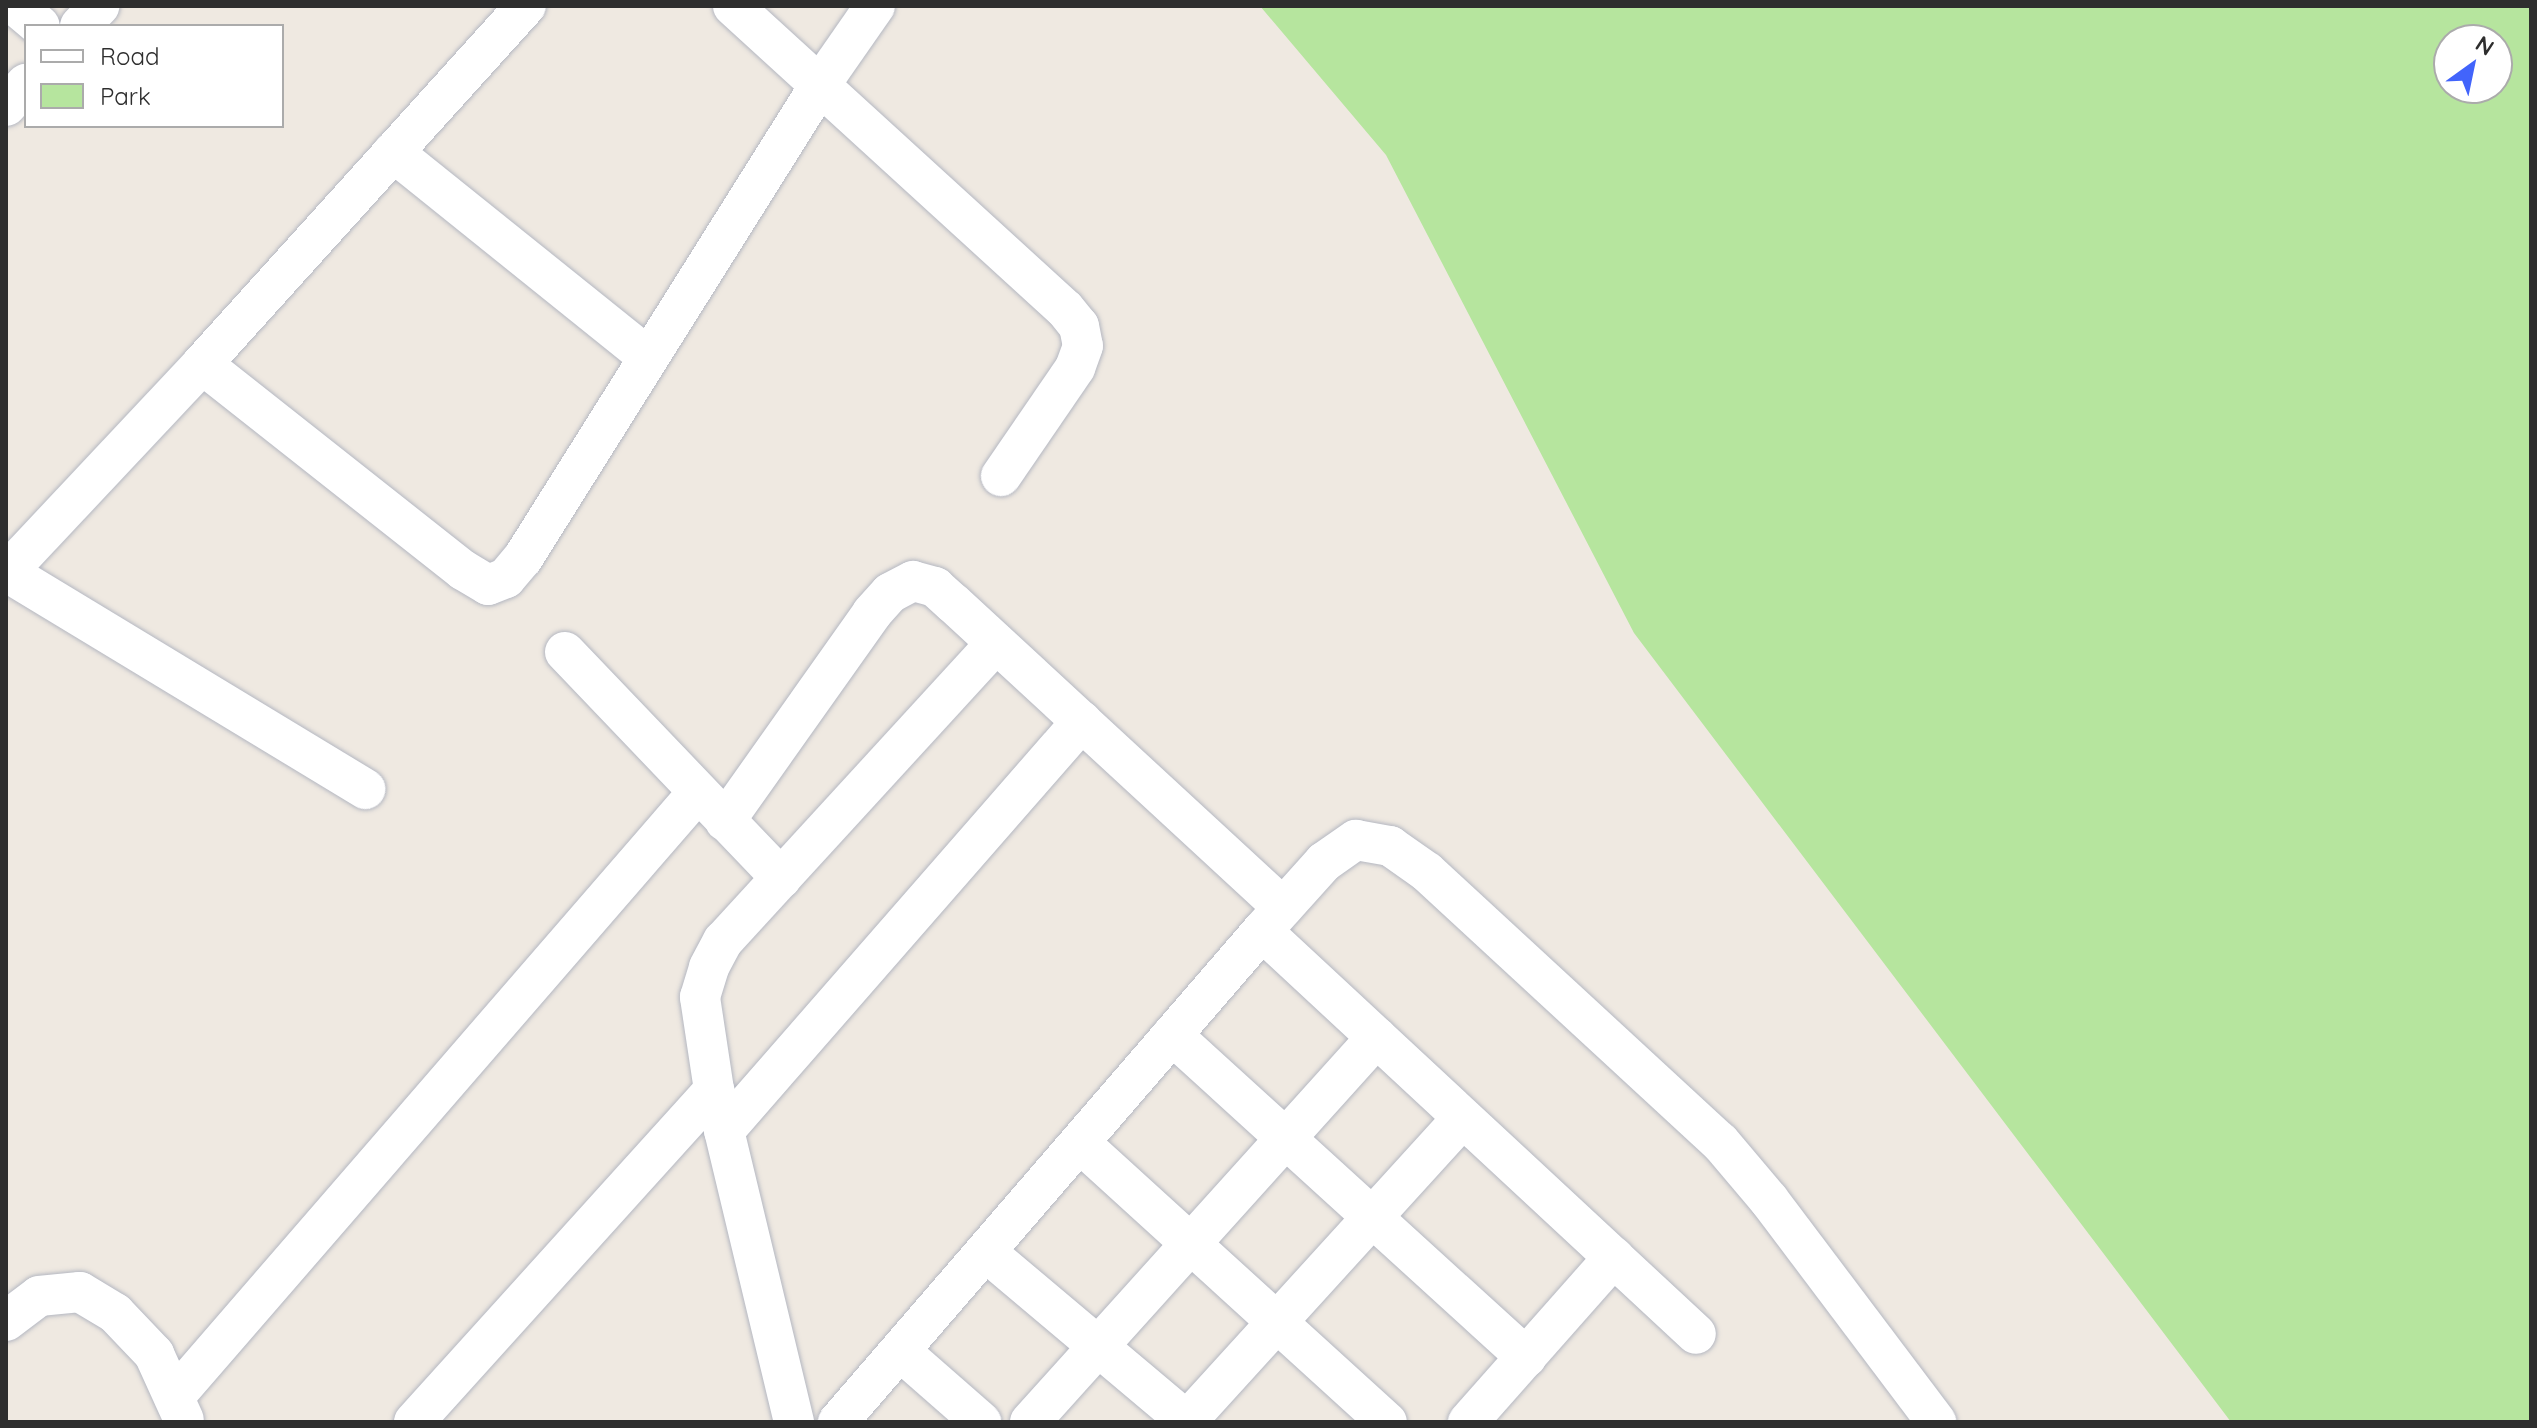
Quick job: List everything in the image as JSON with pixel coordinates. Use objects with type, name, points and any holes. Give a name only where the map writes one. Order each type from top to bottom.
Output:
[{"type":"street","points":[[16,6],[38,24]]},
{"type":"street","points":[[82,24],[99,6]]},
{"type":"street","points":[[366,789],[6,573],[202,364],[526,6]]},
{"type":"street","points":[[733,6],[1065,309],[1079,326],[1083,346],[1075,368],[1001,476]]},
{"type":"street","points":[[202,364],[463,570],[488,585],[506,578],[523,558],[820,85],[875,6]]},
{"type":"street","points":[[6,106],[24,86]]},
{"type":"street","points":[[393,152],[648,357]]},
{"type":"street","points":[[725,821],[872,613],[890,593],[913,581],[935,587],[1082,721],[1273,919],[1377,1037],[1696,1334]]},
{"type":"street","points":[[794,1422],[714,1090],[700,997],[709,967],[723,941],[996,643]]},
{"type":"street","points":[[565,652],[781,878]]},
{"type":"street","points":[[724,1131],[1082,721]]},
{"type":"street","points":[[6,1321],[39,1296],[80,1292],[115,1313],[154,1354],[179,1410],[698,792]]},
{"type":"street","points":[[838,1422],[1273,919],[1324,862],[1356,840],[1390,846],[1427,872],[1720,1142],[1769,1200],[1936,1422]]},
{"type":"street","points":[[1172,1035],[1526,1357]]},
{"type":"street","points":[[1030,1422],[1189,1242],[1377,1037]]},
{"type":"street","points":[[414,1422],[714,1090]]},
{"type":"street","points":[[986,1252],[1099,1344],[1187,1422],[1276,1320],[1463,1118]]},
{"type":"street","points":[[1080,1143],[1276,1320],[1372,1417]]},
{"type":"street","points":[[1468,1422],[1614,1257]]},
{"type":"street","points":[[900,1351],[981,1422]]},
{"type":"green space","points":[[1260,6],[2531,6],[2531,1422],[2231,1422],[1634,633],[1386,155]]}]
